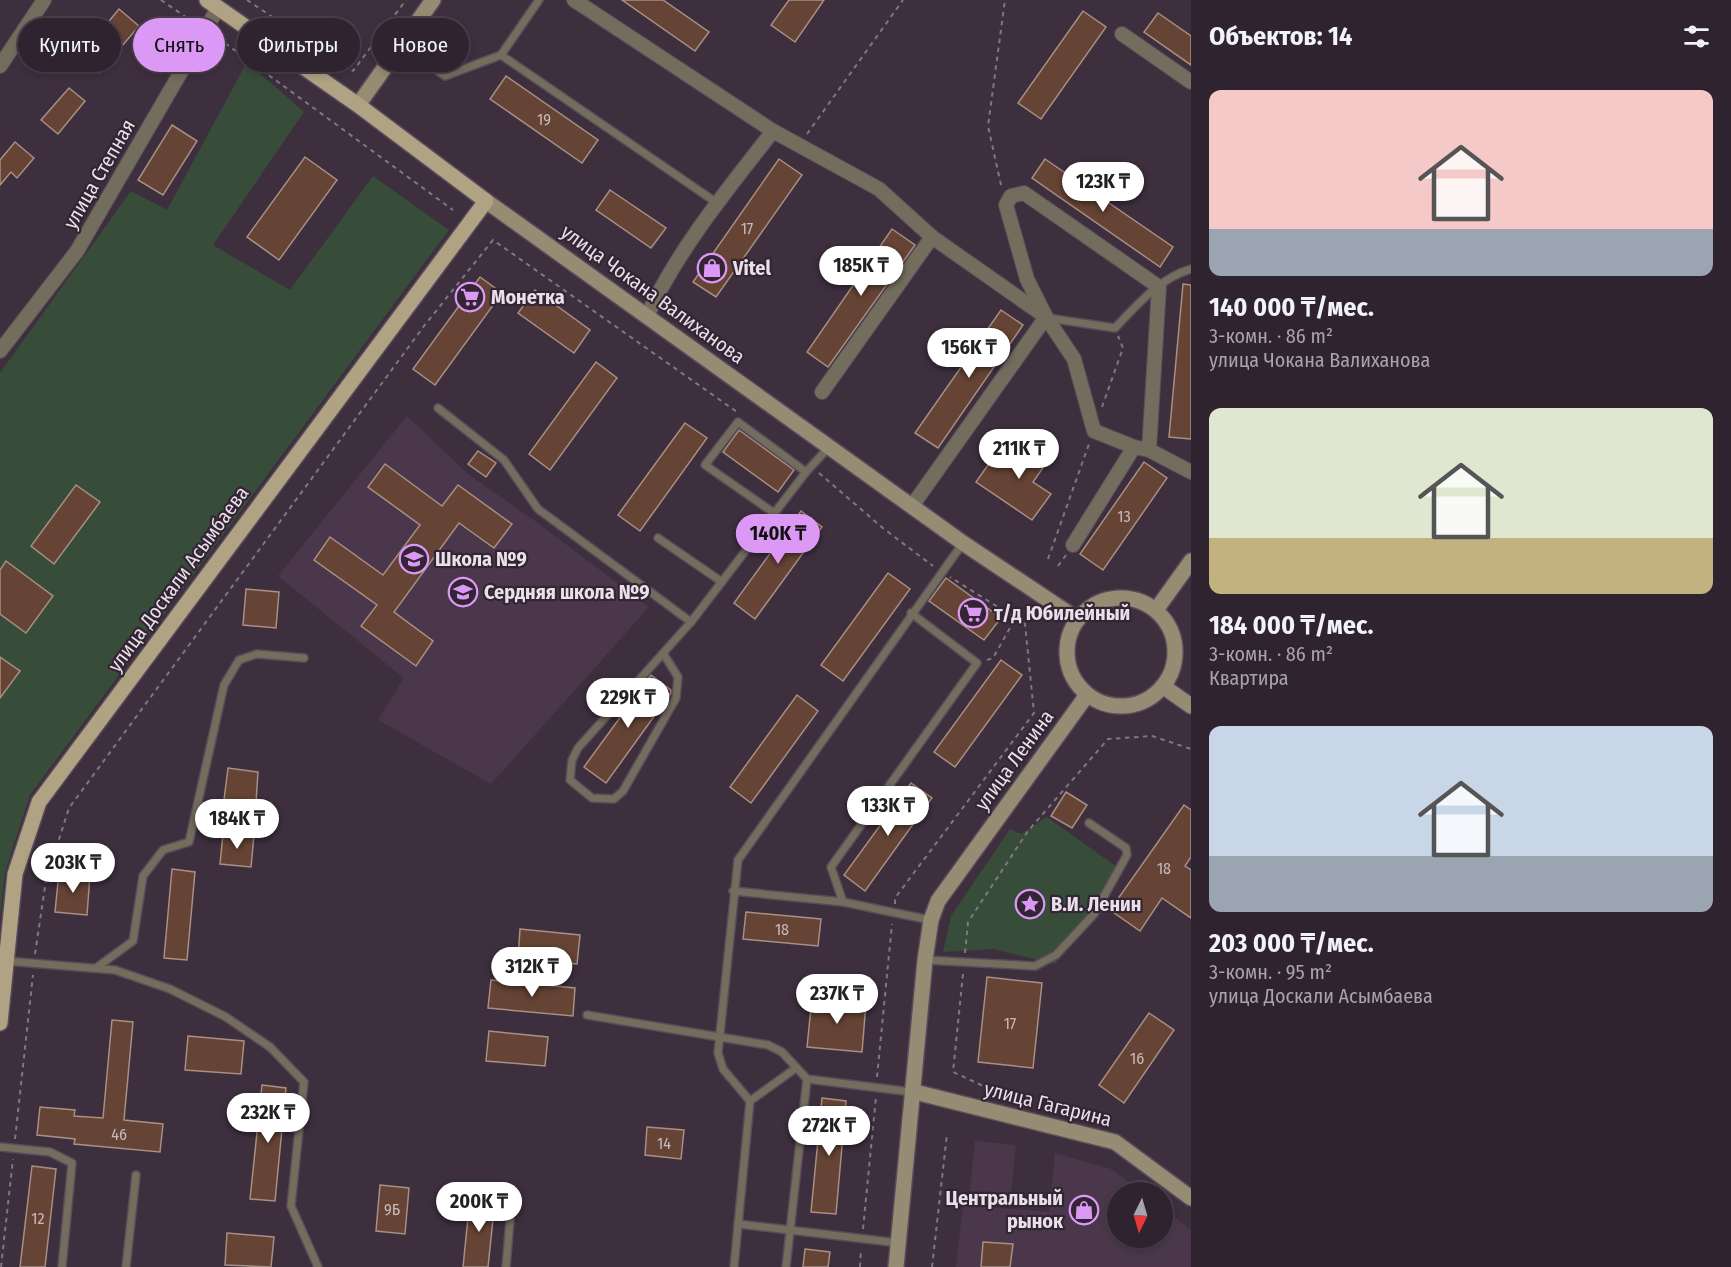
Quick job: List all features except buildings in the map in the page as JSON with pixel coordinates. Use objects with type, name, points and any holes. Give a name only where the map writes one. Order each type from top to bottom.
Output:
[{"type":"main road","name":"улица Чокана Валиханова","points":[[213,4],[358,105],[486,201]]},
{"type":"main road","name":"улица Доскали Асымбаева","points":[[0,1023],[15,874],[39,802],[486,201]]},
{"type":"street","points":[[0,66],[44,0]]},
{"type":"street","points":[[420,18],[433,0]]},
{"type":"street","points":[[574,0],[772,131],[879,189],[932,237],[1046,317]]},
{"type":"street","points":[[1122,34],[1191,82]]},
{"type":"street","name":"улица Степная","points":[[0,351],[77,251],[181,72]]},
{"type":"street","points":[[358,105],[382,72]]},
{"type":"street","points":[[647,316],[665,279],[717,203],[772,131]]},
{"type":"street","points":[[1149,450],[1159,286],[1024,193],[1011,196],[1006,205],[1027,279],[1046,317],[1074,359],[1094,431],[1134,447],[1149,450],[1191,472]]},
{"type":"street","name":"улица Чокана Валиханова","points":[[486,201],[963,543],[1077,619]]},
{"type":"street","points":[[822,392],[932,237]]},
{"type":"street","points":[[912,506],[1046,317]]},
{"type":"street","points":[[1073,546],[1134,447]]},
{"type":"street","points":[[1156,610],[1191,561]]},
{"type":"street","points":[[1130,598],[1156,610],[1173,633],[1176,661],[1164,687],[1142,703],[1113,706],[1087,695],[1071,673],[1067,645],[1077,619],[1100,602],[1130,598]]},
{"type":"street","points":[[1164,687],[1191,706]]},
{"type":"street","name":"улица Ленина","points":[[896,1267],[915,1092],[925,960],[931,920],[938,901],[1087,695]]},
{"type":"street","name":"улица Гагарина","points":[[915,1092],[1115,1142],[1191,1198]]},
{"type":"lane","points":[[469,67],[501,55],[539,0]]},
{"type":"lane","points":[[501,55],[717,203]]},
{"type":"lane","points":[[439,72],[445,76],[456,72]]},
{"type":"lane","points":[[1046,317],[1061,322],[1115,328],[1159,286],[1178,273],[1191,269]]},
{"type":"lane","points":[[438,408],[504,460],[538,509],[691,622]]},
{"type":"lane","points":[[774,513],[705,465],[738,422],[806,472]]},
{"type":"lane","points":[[663,653],[678,677],[676,698],[623,790],[614,799],[592,798],[570,780],[572,760],[600,720],[691,622],[806,472],[829,447]]},
{"type":"lane","points":[[658,538],[722,582]]},
{"type":"lane","points":[[734,1267],[750,1101],[723,1069],[718,1053],[738,860],[911,613],[963,543]]},
{"type":"lane","points":[[843,902],[831,867],[977,663],[911,613]]},
{"type":"lane","points":[[96,969],[133,940],[143,876],[164,850],[189,842],[224,685],[239,660],[257,654],[304,658]]},
{"type":"lane","points":[[925,960],[1035,966],[1056,955],[1094,914],[1126,855],[1126,848],[1089,823]]},
{"type":"lane","points":[[733,891],[843,902],[931,920]]},
{"type":"lane","points":[[6,961],[115,970],[170,989],[226,1017],[270,1047],[304,1082],[291,1206],[318,1267]]},
{"type":"lane","points":[[586,1016],[776,1047],[807,1079],[915,1092]]},
{"type":"lane","points":[[750,1101],[796,1068]]},
{"type":"lane","points":[[786,1267],[807,1079]]},
{"type":"lane","points":[[0,1147],[50,1152],[72,1163],[62,1267]]},
{"type":"lane","points":[[126,1267],[136,1175]]},
{"type":"lane","points":[[506,1267],[512,1197]]},
{"type":"lane","points":[[738,1224],[899,1244]]},
{"type":"path","points":[[160,0],[187,18]]},
{"type":"path","points":[[247,0],[353,71],[406,0]]},
{"type":"path","points":[[798,145],[903,0]]},
{"type":"path","points":[[1005,0],[988,126],[1006,205]]},
{"type":"path","points":[[225,45],[453,210]]},
{"type":"path","points":[[1,1267],[34,963],[46,880],[69,808],[424,326],[493,240]]},
{"type":"path","points":[[977,663],[993,658],[1015,619]]},
{"type":"path","points":[[953,1072],[968,922],[1028,831],[1108,739],[1152,736],[1191,749]]},
{"type":"path","points":[[932,1267],[947,1134]]},
{"type":"shaded area","name":"Сердняя школа №9","points":[[407,416],[468,474],[649,607],[491,784],[378,720],[404,678],[278,576]]},
{"type":"shaded area","points":[[975,1141],[1016,1145],[1011,1195],[970,1191]]},
{"type":"shaded area","name":"Центральный рынок","points":[[1055,1153],[1111,1169],[1129,1182],[1107,1182],[1107,1248],[1173,1248],[1173,1216],[1191,1230],[1191,1267],[956,1267],[963,1205],[1049,1212]]},
{"type":"green space","points":[[242,72],[258,72],[304,112],[213,245],[290,290],[373,176],[449,230],[30,795],[5,872],[0,917],[0,373],[131,191],[167,210]]},
{"type":"green space","points":[[1047,817],[1117,867],[1055,964],[994,949],[943,952],[951,916],[1010,829],[1021,834]]},
{"type":"place","name":"Vitel","points":[[712,268]]},
{"type":"place","name":"Монетка","points":[[470,297]]},
{"type":"place","name":"Школа №9","points":[[414,559]]},
{"type":"place","name":"Сердняя школа №9","points":[[463,592]]},
{"type":"place","name":"т/д Юбилейный","points":[[973,613]]},
{"type":"place","name":"В.И. Ленин","points":[[1030,904]]},
{"type":"place","name":"Центральный рынок","points":[[1084,1210]]}]
